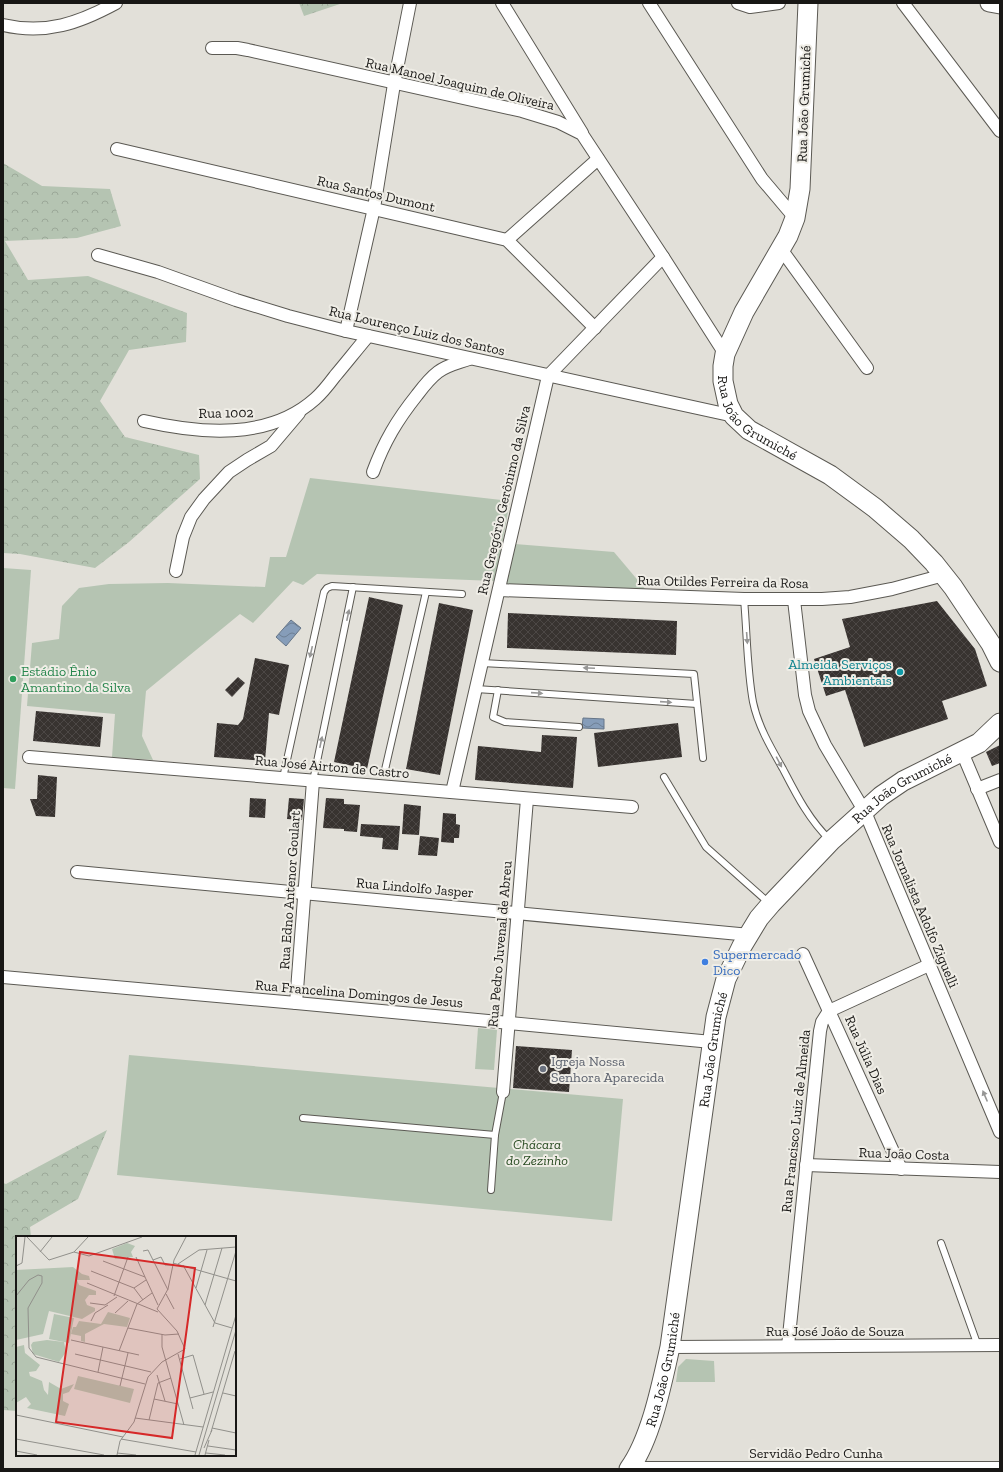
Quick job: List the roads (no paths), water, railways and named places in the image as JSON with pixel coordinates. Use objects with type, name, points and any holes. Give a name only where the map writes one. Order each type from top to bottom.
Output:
[{"type":"main road","name":"Rua João Grumiché","points":[[808,3],[800,188],[795,218],[781,249],[744,312],[725,354],[723,366],[725,392],[728,404],[734,416],[742,425],[841,482],[875,508],[911,539],[944,575],[991,644],[1000,662]]},
{"type":"main road","name":"Rua João Grumiché","points":[[630,1467],[640,1450],[649,1428],[670,1347],[712,1042],[721,994],[726,979],[742,946],[771,904],[831,841],[881,796],[903,781],[979,743],[1000,723]]},
{"type":"street","points":[[3,25],[35,29],[70,24],[85,19],[116,3]]},
{"type":"street","points":[[346,331],[374,208],[394,84],[410,3]]},
{"type":"street","points":[[502,3],[582,134],[725,354]]},
{"type":"street","points":[[649,3],[762,179],[795,218]]},
{"type":"street","points":[[738,3],[750,7],[779,3]]},
{"type":"street","points":[[903,3],[1000,131]]},
{"type":"street","points":[[989,3],[1000,5]]},
{"type":"street","name":"Rua Manoel Joaquim de Oliveira","points":[[212,48],[237,48],[248,50],[394,84],[522,111],[558,122],[582,134]]},
{"type":"street","name":"Rua Santos Dumont","points":[[117,149],[506,240]]},
{"type":"street","points":[[594,328],[506,240],[598,159]]},
{"type":"street","points":[[781,249],[868,368]]},
{"type":"street","name":"Rua Lourenço Luiz dos Santos","points":[[98,256],[158,272],[236,300],[288,316],[346,331],[734,416]]},
{"type":"street","points":[[548,376],[663,257]]},
{"type":"street","name":"Rua 1002","points":[[144,421],[181,428],[218,430],[243,430],[277,422],[301,410],[317,398],[368,336]]},
{"type":"street","points":[[373,472],[382,448],[391,431],[424,386],[444,368],[470,359]]},
{"type":"street","name":"Rua Gregório Gerônimo da Silva","points":[[452,792],[548,376]]},
{"type":"street","points":[[176,572],[183,537],[191,517],[204,499],[229,472],[271,446],[301,410]]},
{"type":"street","name":"Rua Otildes Ferreira da Rosa","points":[[499,590],[794,600],[850,596],[892,589],[944,575]]},
{"type":"street","name":"Rua Jornalista Adolfo Ziguelli","points":[[794,600],[805,695],[810,711],[825,745],[865,812],[1000,1132]]},
{"type":"street","points":[[962,752],[1000,842]]},
{"type":"street","name":"Rua José Airton de Castro","points":[[29,756],[632,807]]},
{"type":"street","points":[[977,789],[1000,780]]},
{"type":"street","name":"Rua Edno Antenor Goulart","points":[[296,1003],[313,781]]},
{"type":"street","name":"Rua Pedro Juvenal de Abreu","points":[[503,1092],[526,799]]},
{"type":"street","name":"Rua Lindolfo Jasper","points":[[77,872],[750,935]]},
{"type":"street","name":"Rua Júlia Dias","points":[[803,954],[901,1169]]},
{"type":"street","points":[[829,1011],[929,965]]},
{"type":"street","name":"Rua Francelina Domingos de Jesus","points":[[3,977],[712,1042]]},
{"type":"street","name":"Rua Francisco Luiz de Almeida","points":[[788,1346],[820,1031],[822,1022],[829,1011]]},
{"type":"street","name":"Rua João Costa","points":[[806,1165],[1000,1172]]},
{"type":"street","name":"Rua José João de Souza","points":[[670,1347],[1000,1346]]},
{"type":"lane","points":[[283,778],[324,592],[327,588],[332,586],[462,594]]},
{"type":"lane","points":[[313,781],[354,587]]},
{"type":"lane","points":[[384,774],[426,592]]},
{"type":"lane","points":[[744,599],[751,686],[753,703],[757,717],[767,740],[800,800],[819,830],[831,841]]},
{"type":"lane","points":[[482,663],[694,674],[703,758]]},
{"type":"lane","points":[[476,689],[698,704]]},
{"type":"lane","points":[[498,690],[493,717],[505,722],[579,727]]},
{"type":"lane","points":[[664,777],[706,847],[771,904]]},
{"type":"lane","points":[[491,1190],[495,1135],[503,1092]]},
{"type":"lane","points":[[303,1118],[495,1135]]},
{"type":"lane","points":[[941,1243],[978,1346]]},
{"type":"lane","name":"Servidão Pedro Cunha","points":[[630,1467],[1000,1465]]},
{"type":"water","points":[[291,620],[301,628],[286,646],[276,637]]},
{"type":"water","points":[[583,718],[604,719],[604,729],[582,728]]},
{"type":"place","name":"Almeida Serviços Ambientais","points":[[900,672]]},
{"type":"place","name":"Estádio Ênio Amantino da Silva","points":[[13,679]]},
{"type":"place","name":"Supermercado Dico","points":[[705,962]]},
{"type":"place","name":"Igreja Nossa Senhora Aparecida","points":[[543,1069]]},
{"type":"park label","name":"Chácara do Zezinho","points":[[537,1152]]}]
